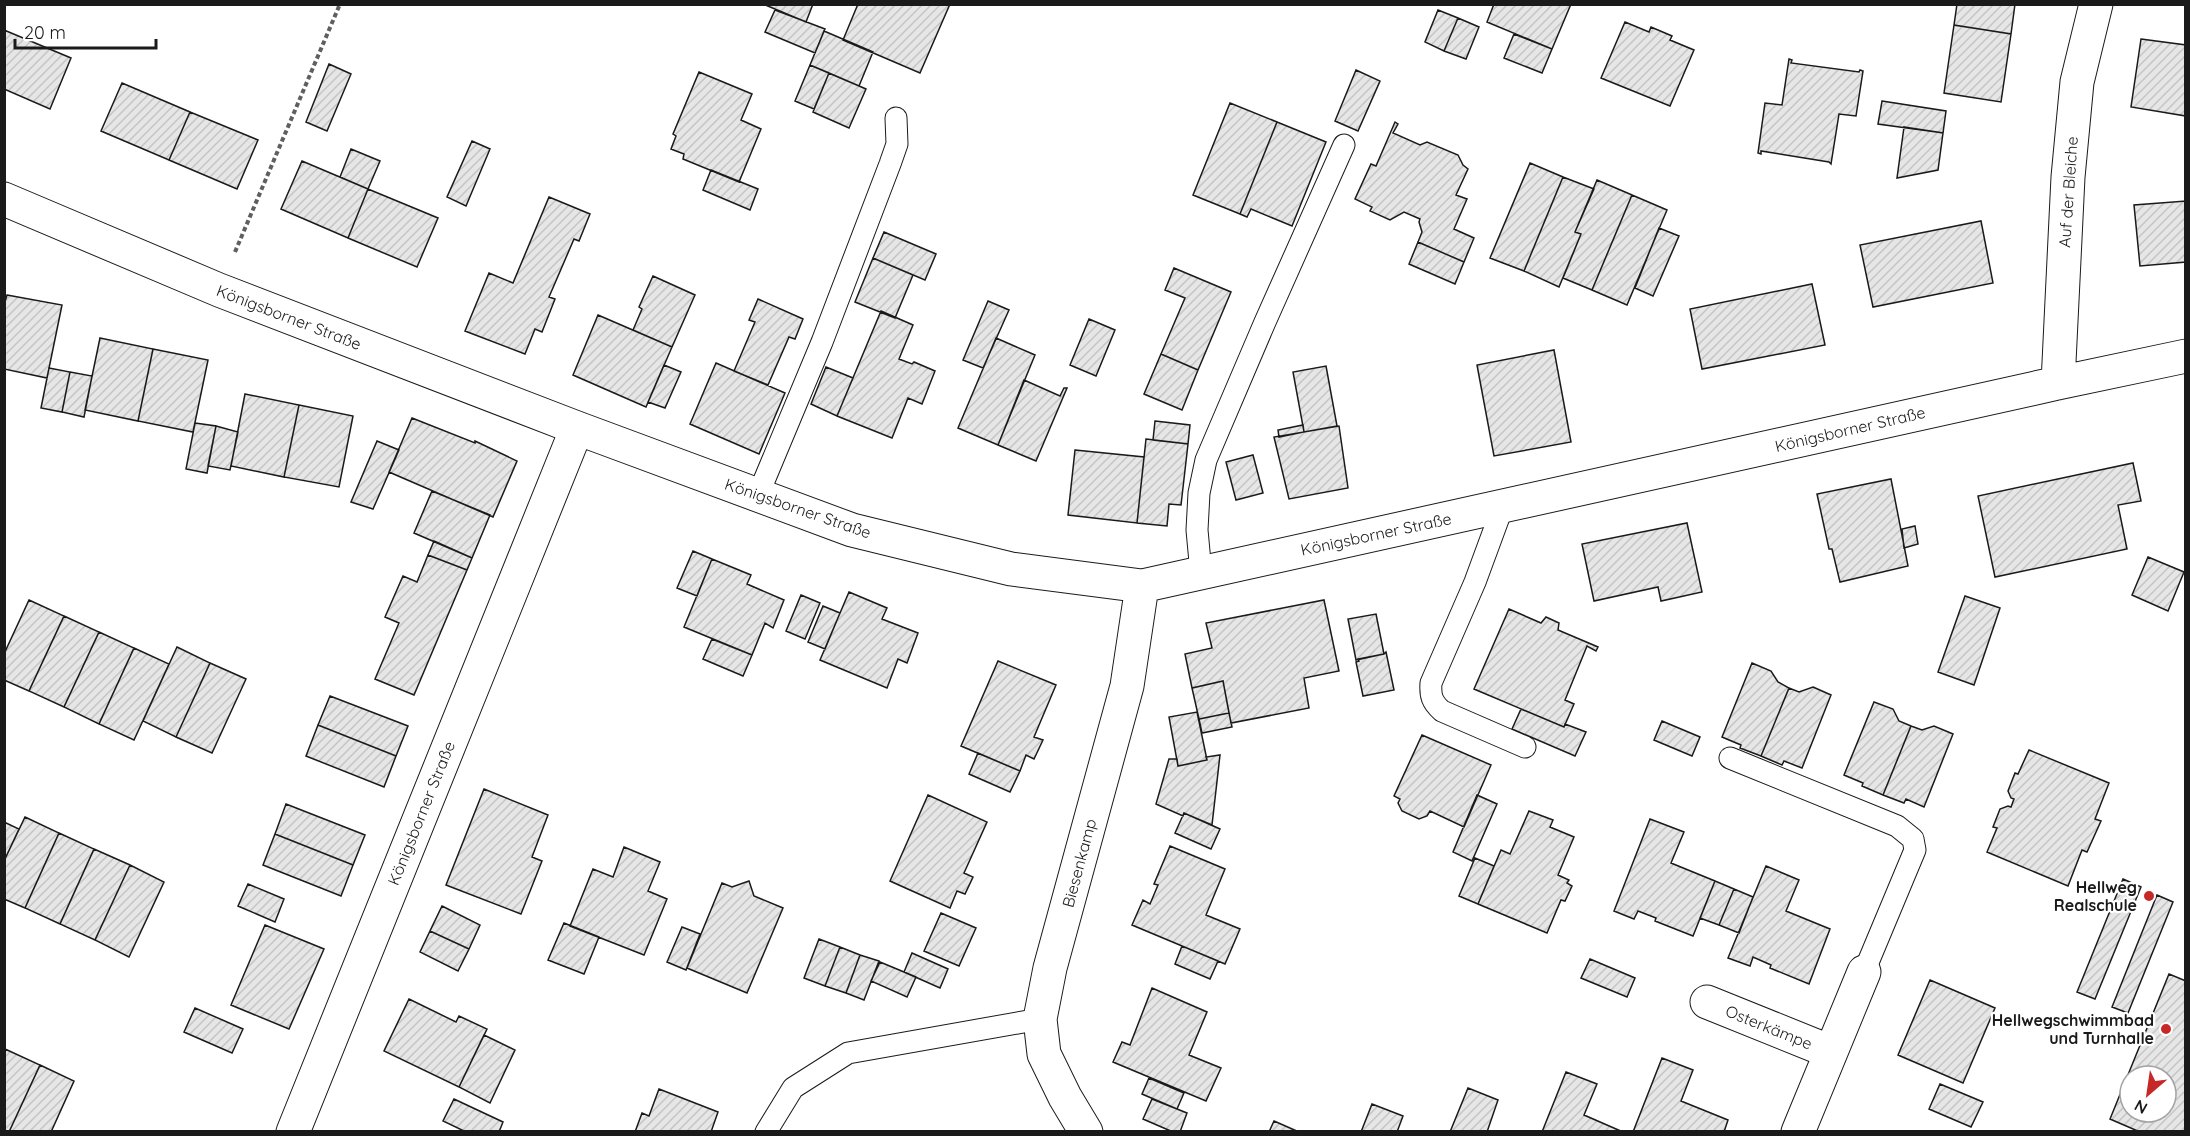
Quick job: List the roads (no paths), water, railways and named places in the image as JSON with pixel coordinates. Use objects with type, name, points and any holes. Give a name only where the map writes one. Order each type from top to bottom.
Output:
[{"type":"street","name":"Auf der Bleiche","points":[[2058,383],[2068,177],[2077,82],[2096,4]]},
{"type":"street","name":"Königsborner Straße","points":[[4,199],[219,290],[577,428],[852,530],[1011,569],[1142,586],[2186,356]]},
{"type":"street","name":"Königsborner Straße","points":[[293,1131],[577,428]]},
{"type":"street","name":"Biesenkamp","points":[[1086,1131],[1065,1097],[1044,1054],[1040,1019],[1050,968],[1127,686],[1142,586]]},
{"type":"street","name":"Osterkämpe","points":[[1798,1131],[1864,972]]},
{"type":"street","name":"Osterkämpe","points":[[1707,1002],[1831,1052]]},
{"type":"lane","points":[[758,495],[822,342],[890,164],[897,144],[896,118]]},
{"type":"lane","points":[[1201,573],[1197,530],[1199,493],[1206,460],[1344,145]]},
{"type":"lane","points":[[1503,506],[1475,582],[1431,682],[1430,692],[1433,702],[1442,711],[1525,747]]},
{"type":"lane","points":[[1730,758],[1897,826],[1914,839],[1915,850],[1864,972]]},
{"type":"lane","points":[[766,1131],[793,1088],[849,1053],[1040,1019]]},
{"type":"place","name":"Hellweg Realschule","points":[[2149,896]]},
{"type":"place","name":"Hellwegschwimmbad und Turnhalle","points":[[2166,1029]]}]
